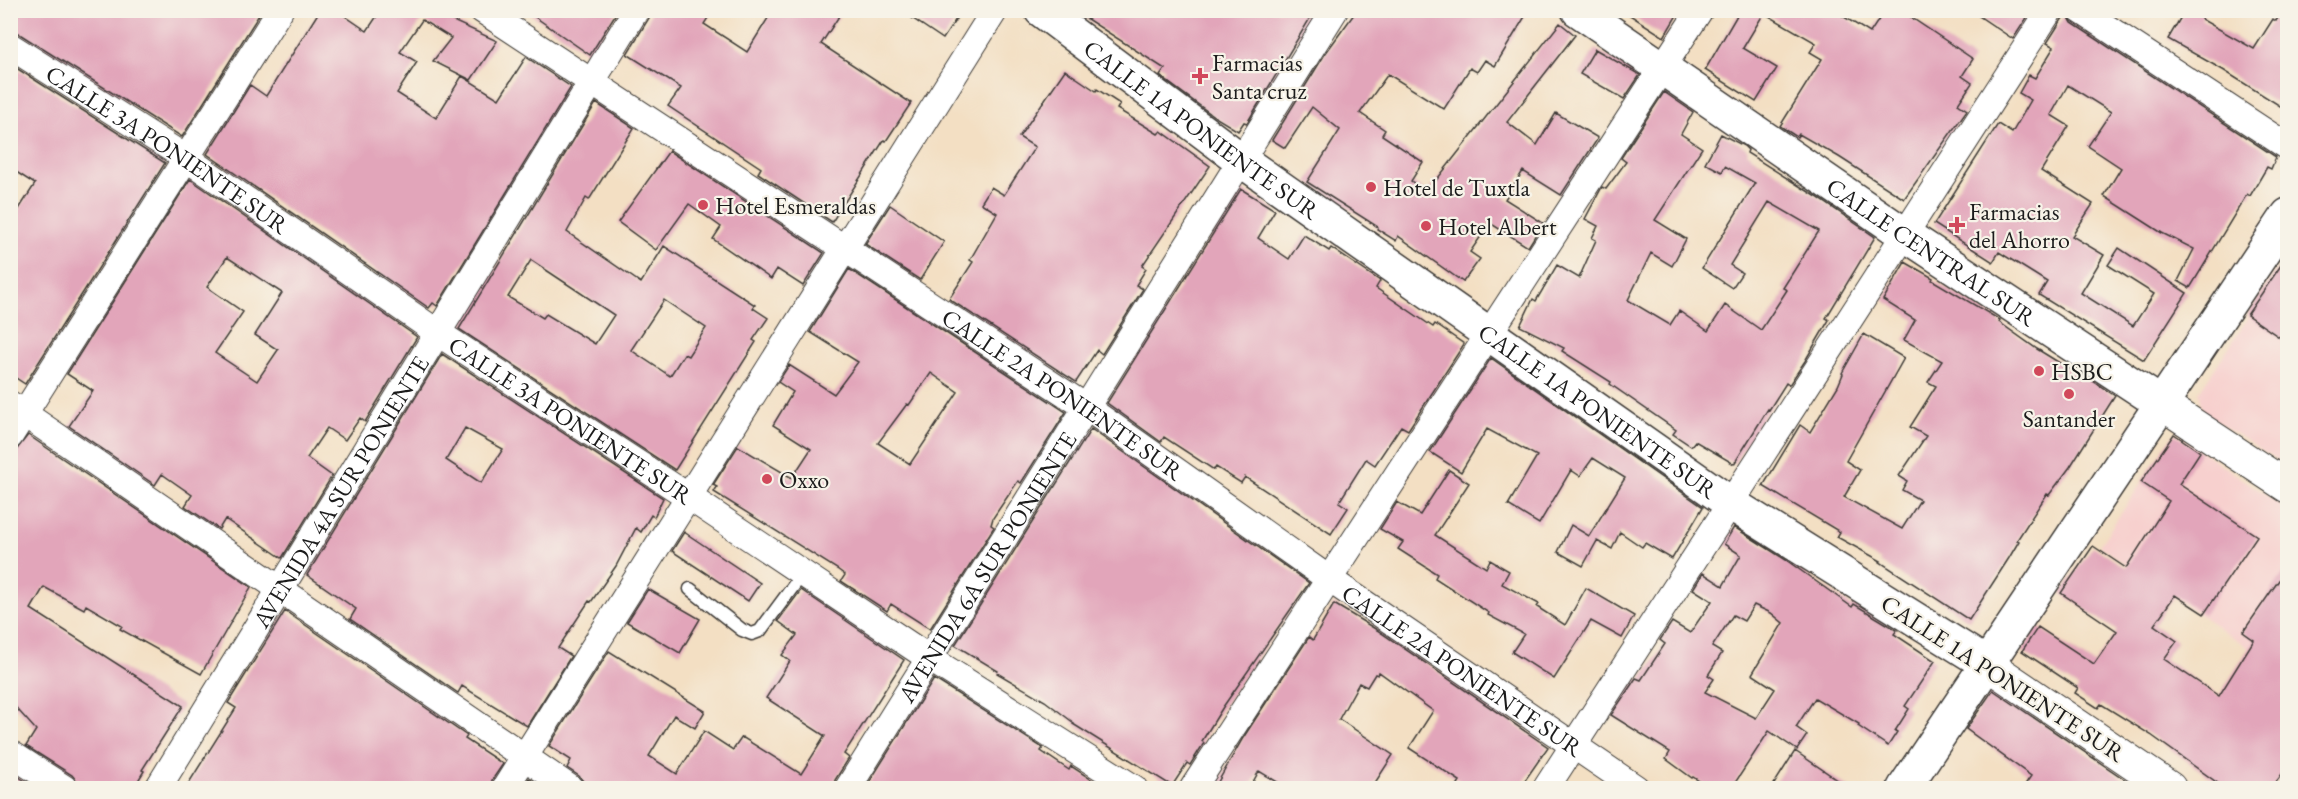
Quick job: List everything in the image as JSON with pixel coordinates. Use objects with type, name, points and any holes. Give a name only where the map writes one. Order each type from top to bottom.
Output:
[{"type":"main road","name":"CALLE 1A PONIENTE SUR","points":[[1041,10],[1241,160],[1730,503],[1987,664]]},
{"type":"main road","name":"CALLE CENTRAL SUR","points":[[1578,10],[1904,234],[2162,404]]},
{"type":"main road","points":[[1904,789],[2288,215]]},
{"type":"street","points":[[10,436],[17,409],[186,158],[280,10]]},
{"type":"street","name":"CALLE 2A PONIENTE SUR","points":[[482,10],[1086,407],[1329,579],[1636,789]]},
{"type":"street","name":"AVENIDA 4A SUR PONIENTE","points":[[158,789],[636,10]]},
{"type":"street","points":[[505,789],[995,10]]},
{"type":"street","name":"AVENIDA 6A SUR PONIENTE","points":[[848,789],[1335,10]]},
{"type":"street","points":[[1192,789],[1700,10]]},
{"type":"street","points":[[1546,789],[2050,10]]},
{"type":"street","points":[[2080,10],[2288,147]]},
{"type":"street","name":"CALLE 3A PONIENTE SUR","points":[[10,46],[186,158],[438,333],[929,658],[1134,789]]},
{"type":"street","name":"CALLE CENTRAL SUR","points":[[2162,404],[2288,487]]},
{"type":"street","points":[[17,409],[570,789]]},
{"type":"street","name":"CALLE 1A PONIENTE SUR","points":[[1987,664],[2170,789]]},
{"type":"street","points":[[10,753],[64,789]]},
{"type":"lane","points":[[690,589],[741,630],[752,634],[760,631],[803,573]]},
{"type":"shaded area","points":[[2287,260],[2287,468],[2203,412],[2199,392]]},
{"type":"shaded area","points":[[2175,433],[2287,509],[2287,674],[2099,546]]},
{"type":"building","points":[[10,10],[262,10],[182,137],[18,33],[10,31]]},
{"type":"building","points":[[320,10],[336,10],[367,31],[381,10],[459,10],[453,21],[497,41],[471,80],[433,61],[451,38],[422,20],[400,52],[417,62],[397,93],[436,118],[462,76],[499,99],[526,57],[571,87],[437,306],[433,303],[429,308],[207,154],[250,85],[266,96]]},
{"type":"building","points":[[525,10],[618,10],[590,55]]},
{"type":"building","points":[[651,10],[713,10],[704,24],[747,52],[773,10],[843,10],[821,44],[911,103],[886,141],[884,140],[832,222],[758,173],[761,168],[668,106],[681,88],[627,54],[649,18]]},
{"type":"building","points":[[900,10],[962,10],[943,39]]},
{"type":"building","points":[[1073,10],[1315,10],[1247,123],[1244,122],[1238,131],[1215,117],[1160,76],[1165,69]]},
{"type":"building","points":[[1357,10],[1529,10],[1495,66],[1485,60],[1477,72],[1470,68],[1444,109],[1388,74],[1360,113],[1385,130],[1382,135],[1423,162],[1411,181],[1427,192],[1560,23],[1575,35],[1507,122],[1537,145],[1556,113],[1598,138],[1561,195],[1523,171],[1505,199],[1543,223],[1528,247],[1490,223],[1470,252],[1480,259],[1463,282],[1398,236],[1396,241],[1307,182],[1340,130],[1312,107],[1285,148],[1272,140],[1325,54]]},
{"type":"building","points":[[1622,10],[1680,10],[1664,37]]},
{"type":"building","points":[[1740,10],[1833,10],[1870,33],[1885,10],[1900,10],[1973,59],[1962,76],[1972,83],[1958,104],[1967,110],[1904,199],[1839,157],[1799,134],[1797,137],[1780,126],[1822,59],[1810,52],[1816,43],[1764,13],[1743,48],[1777,68],[1756,102],[1705,70]]},
{"type":"building","points":[[1970,10],[2032,10],[2013,39]]},
{"type":"building","points":[[2065,10],[2072,23],[2276,157],[2271,169],[2267,167],[2250,196],[2247,194],[2190,288],[2178,281],[2194,249],[2162,233],[2104,196],[2121,168],[2088,146],[2111,112],[2068,85],[2051,115],[2069,126],[2041,171],[2093,204],[2072,236],[2104,255],[2081,293],[2133,326],[2154,294],[2108,265],[2119,248],[2187,293],[2144,360],[2039,295],[2047,282],[1999,252],[1993,262],[1934,224],[1998,124],[2012,133],[2031,100],[2019,93],[2029,75],[2035,78],[2054,47],[2047,43],[2063,18]]},
{"type":"building","points":[[2185,10],[2206,10],[2201,19],[2254,49],[2273,19],[2276,21],[2283,10],[2288,10],[2288,111],[2168,39]]},
{"type":"building","points":[[1595,49],[1640,75],[1624,99],[1580,74]]},
{"type":"building","points":[[10,64],[165,163],[25,384],[10,374],[10,223],[35,184],[10,168]]},
{"type":"building","points":[[1065,70],[1120,104],[1117,109],[1158,134],[1161,131],[1210,166],[1142,266],[1146,269],[1136,285],[1143,289],[1102,354],[1097,350],[1076,382],[949,299],[973,262],[970,260],[997,213],[981,203],[991,187],[1004,195],[1035,147],[1019,137]]},
{"type":"building","points":[[1664,92],[1693,112],[1681,134],[1702,148],[1655,220],[1686,239],[1672,266],[1651,253],[1628,300],[1670,325],[1679,311],[1708,331],[1725,305],[1761,330],[1787,290],[1783,288],[1819,231],[1769,202],[1730,265],[1742,273],[1732,288],[1702,268],[1755,183],[1725,166],[1722,172],[1705,163],[1721,134],[1744,146],[1748,150],[1747,153],[1875,237],[1826,318],[1829,320],[1805,361],[1789,385],[1786,383],[1768,409],[1734,464],[1695,441],[1691,446],[1673,434],[1676,430],[1610,384],[1611,382],[1562,351],[1564,348],[1520,326],[1533,299],[1536,301],[1557,265],[1579,278],[1596,240],[1592,238],[1598,226],[1585,219],[1602,187],[1606,189],[1626,162],[1621,158]]},
{"type":"building","points":[[596,103],[634,128],[589,200],[586,198],[567,232],[641,283],[664,246],[755,305],[753,308],[768,318],[753,340],[756,342],[675,470],[459,329]],"holes":[[[531,260],[614,315],[595,344],[546,314],[543,318],[508,297]],[[664,300],[706,328],[688,356],[684,354],[670,376],[631,350]]]},
{"type":"building","points":[[669,151],[824,253],[803,286],[777,269],[771,279],[713,239],[721,227],[689,204],[656,250],[618,222]]},
{"type":"building","points":[[190,179],[417,337],[365,422],[360,418],[345,440],[327,428],[307,458],[332,476],[282,558],[225,519],[219,529],[185,506],[192,495],[162,474],[155,485],[69,426],[93,391],[67,374]],"holes":[[[227,257],[282,293],[255,335],[278,350],[257,381],[215,353],[243,312],[207,287]]]},
{"type":"building","points":[[1241,189],[1275,210],[1258,238],[1289,259],[1304,235],[1329,251],[1331,248],[1380,281],[1376,288],[1433,327],[1435,324],[1464,344],[1408,430],[1401,426],[1375,465],[1366,459],[1339,502],[1348,508],[1331,534],[1245,477],[1241,483],[1216,467],[1214,470],[1164,437],[1161,442],[1107,403]]},
{"type":"building","points":[[890,205],[944,242],[920,280],[865,244]]},
{"type":"building","points":[[2288,255],[2288,343],[2247,315]]},
{"type":"building","points":[[1905,262],[2000,320],[1999,322],[2037,349],[2071,370],[2072,367],[2115,396],[2070,467],[2049,495],[2047,494],[2017,540],[2019,541],[2009,558],[1969,620],[1881,561],[1837,537],[1840,532],[1763,486],[1800,425],[1810,432],[1838,386],[1842,373],[1864,334],[1904,358],[1846,461],[1860,470],[1844,497],[1902,529],[1920,500],[1902,490],[1907,481],[1899,476],[1926,436],[1910,427],[1936,386],[1928,382],[1942,361],[1904,340],[1915,320],[1883,300]]},
{"type":"building","points":[[849,269],[1066,412],[1021,483],[1018,481],[993,518],[991,525],[994,527],[930,629],[891,604],[887,611],[841,581],[845,575],[837,569],[714,492],[717,487],[713,485],[738,446],[792,478],[811,449],[773,425],[793,392],[778,382],[789,365],[834,394],[858,362],[810,332]],"holes":[[[931,373],[958,392],[910,464],[878,443]]]},
{"type":"building","points":[[442,354],[663,498],[654,517],[651,515],[641,532],[636,528],[616,566],[591,602],[589,601],[558,648],[571,656],[527,726],[462,686],[458,693],[350,619],[356,609],[307,575]],"holes":[[[465,428],[503,449],[481,483],[446,460]]]},
{"type":"building","points":[[1491,358],[1703,507],[1672,559],[1645,543],[1642,547],[1620,532],[1612,549],[1597,541],[1583,566],[1558,552],[1571,525],[1589,536],[1625,478],[1593,458],[1580,476],[1571,470],[1539,524],[1508,505],[1537,456],[1487,429],[1461,472],[1430,452]]},
{"type":"building","points":[[1091,429],[1309,583],[1223,707],[1190,765],[1187,763],[1172,786],[1073,724],[1045,701],[955,645]]},
{"type":"building","points":[[2174,434],[2200,452],[2179,484],[2257,536],[2204,614],[2175,595],[2154,625],[2177,641],[2164,659],[2219,696],[2254,640],[2243,632],[2288,567],[2288,766],[2271,789],[2226,789],[2151,735],[2101,704],[2098,708],[2075,693],[2078,688],[2022,651],[2038,627],[2094,664],[2117,631],[2061,593],[2093,546],[2126,568],[2169,501],[2141,482]]},
{"type":"building","points":[[28,435],[251,587],[201,674],[120,629],[122,626],[86,605],[84,609],[44,587],[31,609],[183,706],[142,770],[144,771],[133,789],[79,789],[72,775],[26,746],[36,730],[10,701],[10,451],[17,449]]},
{"type":"building","points":[[1449,470],[1469,483],[1435,535],[1486,568],[1490,560],[1509,571],[1502,584],[1539,604],[1537,607],[1565,625],[1586,588],[1634,616],[1622,638],[1591,621],[1554,679],[1512,652],[1524,634],[1488,615],[1489,613],[1435,578],[1437,574],[1398,549],[1403,542],[1380,529],[1397,502],[1420,515]]},
{"type":"building","points":[[1734,527],[1786,560],[1852,607],[1854,604],[1897,630],[1894,634],[1935,661],[1905,706],[1909,709],[1888,746],[1858,726],[1859,724],[1815,698],[1796,727],[1807,735],[1797,750],[1769,731],[1731,789],[1711,789],[1666,759],[1670,752],[1611,715],[1636,678],[1641,680],[1665,644],[1660,640],[1672,622],[1690,633],[1712,601],[1693,589],[1703,573],[1723,586],[1741,555],[1724,544]],"holes":[[[1754,605],[1771,613],[1783,623],[1752,674],[1775,689],[1756,718],[1705,692],[1714,679],[1708,675],[1722,653],[1712,647],[1733,615],[1744,621]]]},
{"type":"building","points":[[684,532],[760,583],[748,601],[672,551]]},
{"type":"building","points":[[648,589],[700,619],[680,653],[627,622]]},
{"type":"building","points":[[801,590],[904,660],[844,754],[849,758],[835,780],[833,789],[585,789],[579,776],[567,768],[571,760],[549,746],[609,651],[705,711],[695,728],[674,715],[649,756],[677,774],[704,731],[733,750],[742,737],[801,774],[825,736],[766,698],[790,661],[782,655],[797,635],[778,621]]},
{"type":"building","points":[[1334,604],[1377,630],[1548,747],[1519,789],[1455,789],[1460,781],[1409,748],[1433,711],[1379,672],[1378,675],[1375,674],[1367,687],[1359,683],[1339,719],[1393,755],[1371,789],[1289,789],[1259,771],[1249,789],[1214,789],[1243,738],[1309,637],[1313,640]]},
{"type":"building","points":[[285,611],[467,736],[465,739],[503,764],[492,780],[490,789],[185,789],[236,708],[228,703]]},
{"type":"building","points":[[934,679],[1043,748],[1041,751],[1069,770],[1071,766],[1106,789],[865,789]]},
{"type":"building","points":[[1993,690],[2127,781],[2122,789],[2022,789],[2031,776],[1966,729]]},
{"type":"building","points":[[1795,751],[1851,789],[1771,789]]},
{"type":"building","points":[[10,771],[37,789],[10,789]]},
{"type":"building","points":[[529,778],[544,789],[522,789]]},
{"type":"place","name":"Farmacias Santa cruz","points":[[1200,76]]},
{"type":"place","name":"Hotel de Tuxtla","points":[[1371,187]]},
{"type":"place","name":"Hotel Esmeraldas","points":[[703,205]]},
{"type":"place","name":"Farmacias del Ahorro","points":[[1957,225]]},
{"type":"place","name":"Hotel Albert","points":[[1426,226]]},
{"type":"place","name":"HSBC","points":[[2039,371]]},
{"type":"place","name":"Santander","points":[[2069,394]]},
{"type":"place","name":"Oxxo","points":[[767,479]]}]
